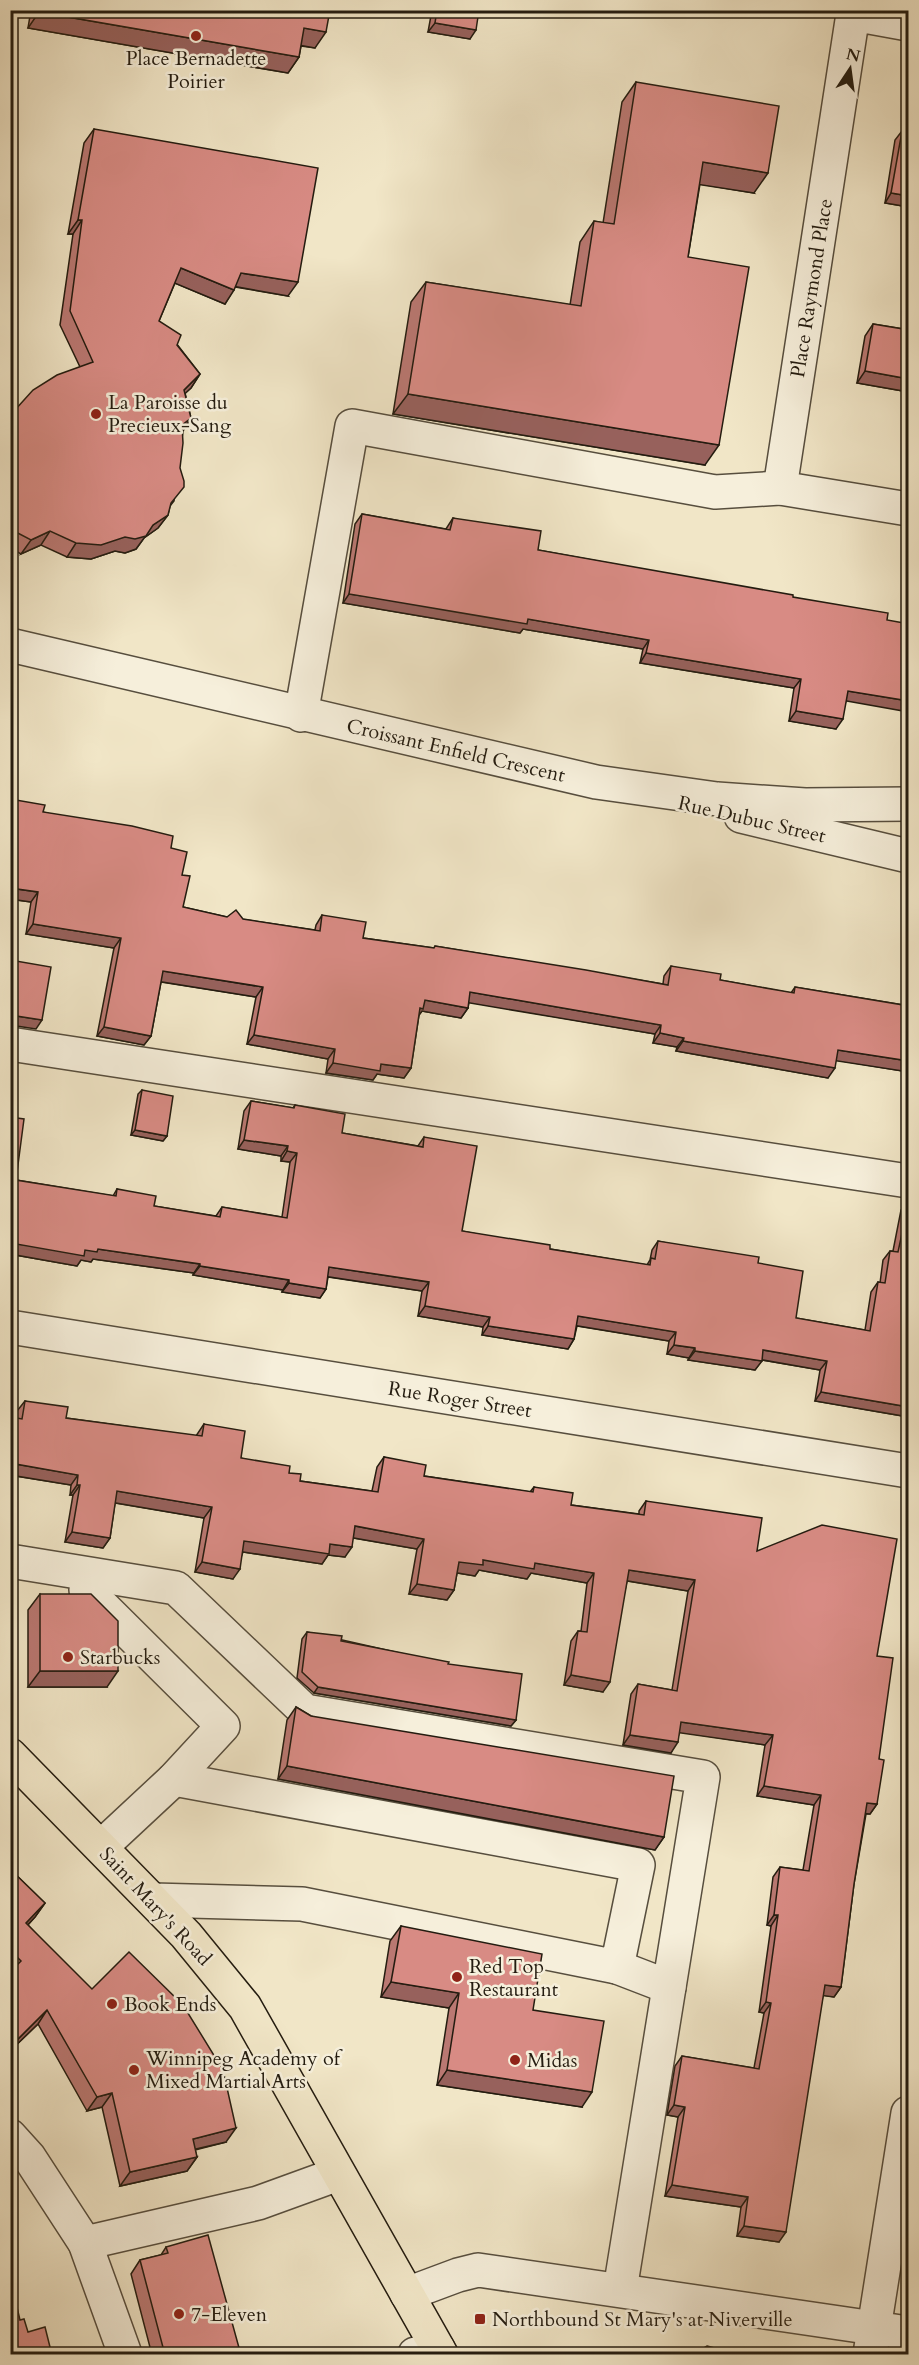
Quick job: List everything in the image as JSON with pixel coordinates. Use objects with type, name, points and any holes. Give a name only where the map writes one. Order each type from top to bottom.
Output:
[{"type":"highway","name":"Saint Mary's Road","points":[[10,1755],[186,1935],[245,2007],[407,2294],[431,2353]]},
{"type":"street","name":"Place Raymond Place","points":[[780,488],[852,12],[909,24]]},
{"type":"street","points":[[302,715],[352,426],[715,492],[780,488],[909,508]]},
{"type":"street","name":"Croissant Enfield Crescent","points":[[10,645],[596,782],[717,799],[805,805],[909,804]]},
{"type":"street","name":"Rue Dubuc Street","points":[[596,782],[909,856]]},
{"type":"street","points":[[10,1044],[909,1181]]},
{"type":"street","name":"Rue Roger Street","points":[[10,1327],[909,1471]]},
{"type":"street","points":[[10,1560],[176,1588],[305,1711],[703,1777],[620,2290]]},
{"type":"street","points":[[10,1583],[82,1586],[223,1726],[174,1779],[100,1847]]},
{"type":"street","points":[[174,1779],[638,1864],[617,1967]]},
{"type":"street","points":[[153,1900],[302,1904],[617,1967],[669,1987]]},
{"type":"street","points":[[873,2341],[909,2113]]},
{"type":"street","points":[[10,2136],[28,2157],[85,2243],[125,2355]]},
{"type":"street","points":[[85,2243],[258,2203],[338,2174]]},
{"type":"street","points":[[407,2294],[478,2270],[620,2290],[873,2341],[909,2332]]},
{"type":"building","points":[[39,10],[330,10],[326,32],[304,28],[299,57],[39,12]]},
{"type":"building","points":[[437,10],[479,10],[476,30],[435,23]]},
{"type":"building","points":[[636,82],[779,106],[768,173],[703,162],[688,257],[749,267],[719,445],[408,394],[426,282],[581,306],[594,221],[614,224]]},
{"type":"building","points":[[94,129],[318,168],[298,282],[241,273],[234,290],[181,268],[159,321],[181,335],[177,345],[200,374],[184,390],[191,418],[182,425],[183,443],[180,468],[184,487],[171,503],[168,515],[153,525],[146,536],[135,539],[125,537],[101,545],[76,543],[50,531],[31,540],[10,529],[10,420],[15,410],[33,390],[57,375],[93,362],[70,311],[82,220],[78,220]]},
{"type":"building","points":[[902,131],[909,132],[909,196],[891,193]]},
{"type":"building","points":[[873,324],[909,330],[909,379],[865,371]]},
{"type":"building","points":[[362,514],[450,530],[453,518],[541,531],[538,550],[888,613],[887,620],[909,624],[909,701],[848,691],[843,719],[796,711],[801,679],[646,653],[649,640],[528,619],[527,624],[349,594]]},
{"type":"building","points":[[10,799],[45,805],[43,812],[132,826],[173,836],[171,848],[187,852],[182,875],[190,876],[183,907],[227,917],[236,910],[243,919],[320,931],[322,915],[366,922],[363,938],[434,948],[435,946],[668,985],[671,966],[721,974],[720,980],[794,993],[795,987],[909,1006],[909,1061],[838,1050],[835,1068],[683,1041],[684,1038],[660,1033],[661,1025],[470,992],[468,1008],[425,1000],[423,1009],[420,1008],[411,1068],[381,1064],[380,1071],[333,1063],[335,1049],[254,1035],[263,987],[163,971],[151,1036],[104,1027],[121,938],[33,924],[38,892],[10,888]]},
{"type":"building","points":[[10,960],[51,967],[42,1020],[10,1015]]},
{"type":"building","points":[[142,1090],[173,1096],[167,1136],[135,1130]]},
{"type":"building","points":[[251,1101],[294,1108],[295,1105],[345,1114],[342,1133],[423,1147],[424,1137],[477,1146],[462,1231],[550,1245],[550,1249],[650,1265],[651,1258],[655,1259],[658,1241],[759,1257],[758,1263],[803,1271],[796,1318],[870,1331],[878,1282],[885,1283],[890,1251],[898,1252],[909,1201],[909,1407],[821,1392],[827,1361],[763,1350],[762,1361],[695,1351],[695,1348],[674,1345],[676,1332],[578,1316],[574,1339],[488,1326],[490,1317],[425,1306],[429,1282],[329,1267],[326,1289],[289,1283],[289,1280],[200,1266],[200,1264],[98,1249],[97,1252],[85,1250],[84,1256],[16,1244],[17,1236],[10,1235],[10,1117],[24,1119],[16,1180],[116,1196],[117,1189],[156,1196],[154,1206],[220,1217],[222,1207],[287,1218],[297,1153],[287,1151],[288,1146],[244,1140]]},
{"type":"building","points":[[25,1401],[68,1407],[66,1418],[202,1436],[204,1424],[245,1431],[241,1458],[290,1466],[289,1473],[301,1474],[300,1481],[378,1492],[384,1457],[426,1465],[424,1476],[533,1492],[534,1487],[573,1493],[571,1505],[644,1515],[646,1501],[762,1518],[757,1551],[822,1525],[897,1539],[877,1656],[893,1658],[879,1759],[884,1760],[877,1804],[867,1803],[841,1987],[825,1985],[786,2232],[744,2226],[748,2197],[672,2185],[685,2107],[674,2105],[682,2056],[759,2069],[771,2003],[766,2002],[778,1915],[774,1915],[780,1867],[809,1871],[821,1795],[764,1786],[773,1735],[681,1722],[678,1742],[630,1735],[638,1684],[677,1691],[695,1580],[629,1570],[610,1682],[571,1675],[578,1631],[587,1632],[594,1573],[535,1563],[534,1569],[483,1560],[483,1565],[459,1562],[454,1590],[417,1584],[424,1539],[355,1526],[352,1547],[330,1544],[329,1554],[244,1541],[240,1569],[202,1562],[212,1507],[117,1491],[110,1538],[72,1532],[80,1485],[77,1485],[78,1475],[10,1463],[10,1417],[22,1419]]},
{"type":"building","name":"Starbucks","points":[[40,1594],[91,1594],[118,1621],[118,1671],[40,1671]]},
{"type":"building","points":[[307,1632],[342,1636],[341,1641],[449,1662],[448,1664],[522,1674],[516,1720],[318,1687],[302,1672]]},
{"type":"building","points":[[296,1707],[311,1716],[674,1776],[664,1837],[287,1766]]},
{"type":"building","points":[[10,1869],[45,1903],[26,1923],[92,1989],[129,1952],[183,2005],[223,2070],[236,2128],[193,2139],[197,2157],[130,2172],[112,2093],[97,2097],[47,2010],[10,2047],[10,1972],[21,1961],[10,1950]]},
{"type":"building","points":[[401,1926],[542,1954],[533,2010],[604,2021],[592,2092],[447,2070],[459,1993],[391,1982]]},
{"type":"building","name":"7-Eleven","points":[[208,2235],[241,2355],[165,2355],[140,2260],[168,2253],[166,2247]]},
{"type":"building","points":[[10,2278],[20,2320],[24,2319],[28,2332],[45,2327],[52,2355],[10,2355]]},
{"type":"building","points":[[707,2346],[741,2355],[692,2355]]},
{"type":"place","name":"Place Bernadette Poirier","points":[[196,36]]},
{"type":"place","name":"La Paroisse du Precieux-Sang","points":[[96,414]]},
{"type":"place","name":"Starbucks","points":[[68,1657]]},
{"type":"place","name":"Red Top Restaurant","points":[[457,1977]]},
{"type":"place","name":"Book Ends","points":[[112,2004]]},
{"type":"place","name":"Midas","points":[[515,2060]]},
{"type":"place","name":"Winnipeg Academy of Mixed Martial Arts","points":[[134,2070]]},
{"type":"place","name":"7-Eleven","points":[[179,2314]]},
{"type":"place","name":"Northbound St Mary's at Niverville","points":[[480,2319]]}]
